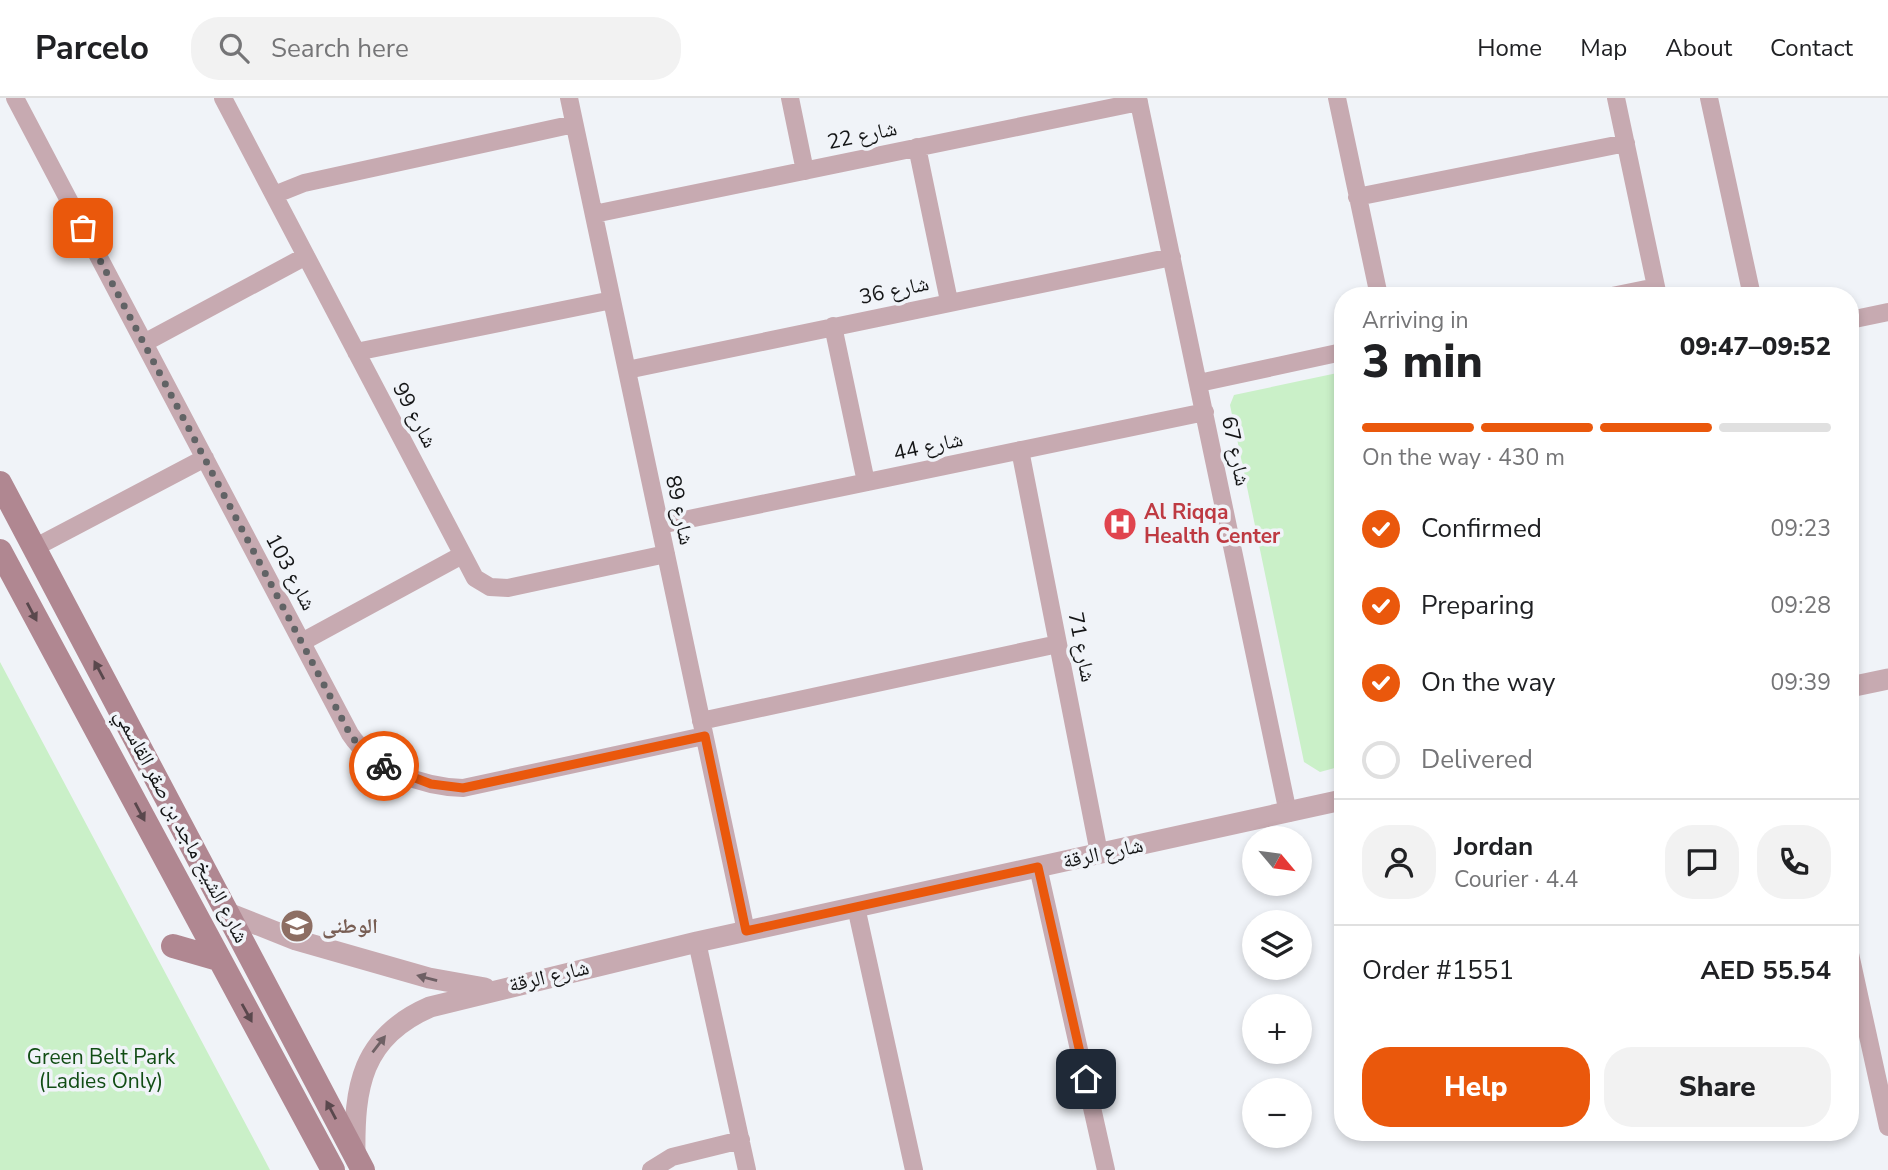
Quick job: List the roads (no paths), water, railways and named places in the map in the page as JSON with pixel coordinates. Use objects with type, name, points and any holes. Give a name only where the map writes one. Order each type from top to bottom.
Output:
[{"type":"main road","name":"شارع الشيخ ماجد بن صقر القاسمي","points":[[0,483],[359,1163]]},
{"type":"main road","points":[[0,503],[18,534],[34,548]]},
{"type":"main road","name":"شارع الشيخ ماجد بن صقر القاسمي","points":[[0,551],[333,1170]]},
{"type":"main road","points":[[173,946],[218,959]]},
{"type":"street","name":"شارع 103","points":[[15,98],[350,734],[363,751],[389,768],[441,786],[474,787],[1058,644]]},
{"type":"street","name":"شارع 99","points":[[223,98],[475,578],[499,589],[666,554]]},
{"type":"street","name":"شارع 89","points":[[569,98],[746,931]]},
{"type":"street","points":[[790,98],[805,171]]},
{"type":"street","points":[[1337,98],[1377,287]]},
{"type":"street","points":[[1616,98],[1656,287]]},
{"type":"street","points":[[1709,98],[1750,287]]},
{"type":"street","name":"شارع 22","points":[[594,214],[1139,100]]},
{"type":"street","name":"شارع 67","points":[[1139,100],[1288,813]]},
{"type":"street","points":[[274,195],[304,183],[575,124]]},
{"type":"street","points":[[1357,197],[1626,143]]},
{"type":"street","points":[[917,147],[949,301]]},
{"type":"street","points":[[144,343],[306,256]]},
{"type":"street","name":"شارع 36","points":[[627,370],[949,301],[1172,257]]},
{"type":"street","points":[[356,352],[612,300]]},
{"type":"street","points":[[1859,318],[1888,312]]},
{"type":"street","points":[[833,326],[866,482]]},
{"type":"street","points":[[1199,383],[1334,354]]},
{"type":"street","name":"شارع 44","points":[[660,525],[1205,412]]},
{"type":"street","name":"شارع 71","points":[[1020,450],[1099,853]]},
{"type":"street","points":[[34,548],[205,458]]},
{"type":"street","points":[[302,642],[462,555]]},
{"type":"street","points":[[1859,685],[1888,679]]},
{"type":"street","name":"شارع الرقة","points":[[359,1163],[355,1118],[359,1085],[377,1046],[396,1027],[418,1012],[494,989],[697,942],[1334,802]]},
{"type":"street","points":[[1038,867],[1106,1170]]},
{"type":"street","points":[[856,907],[914,1170]]},
{"type":"street","name":"شارع الرقة","points":[[228,913],[287,937],[429,978],[494,989]]},
{"type":"street","points":[[697,942],[747,1170]]},
{"type":"street","points":[[1859,993],[1887,1116]]},
{"type":"street","points":[[650,1170],[672,1157],[741,1140]]},
{"type":"place","name":"Al Riqqa Health Center","points":[[1120,524]]},
{"type":"place","name":"الوطنی","points":[[297,926]]},
{"type":"park label","name":"Green Belt Park (Ladies Only)","points":[[101,1069]]}]
